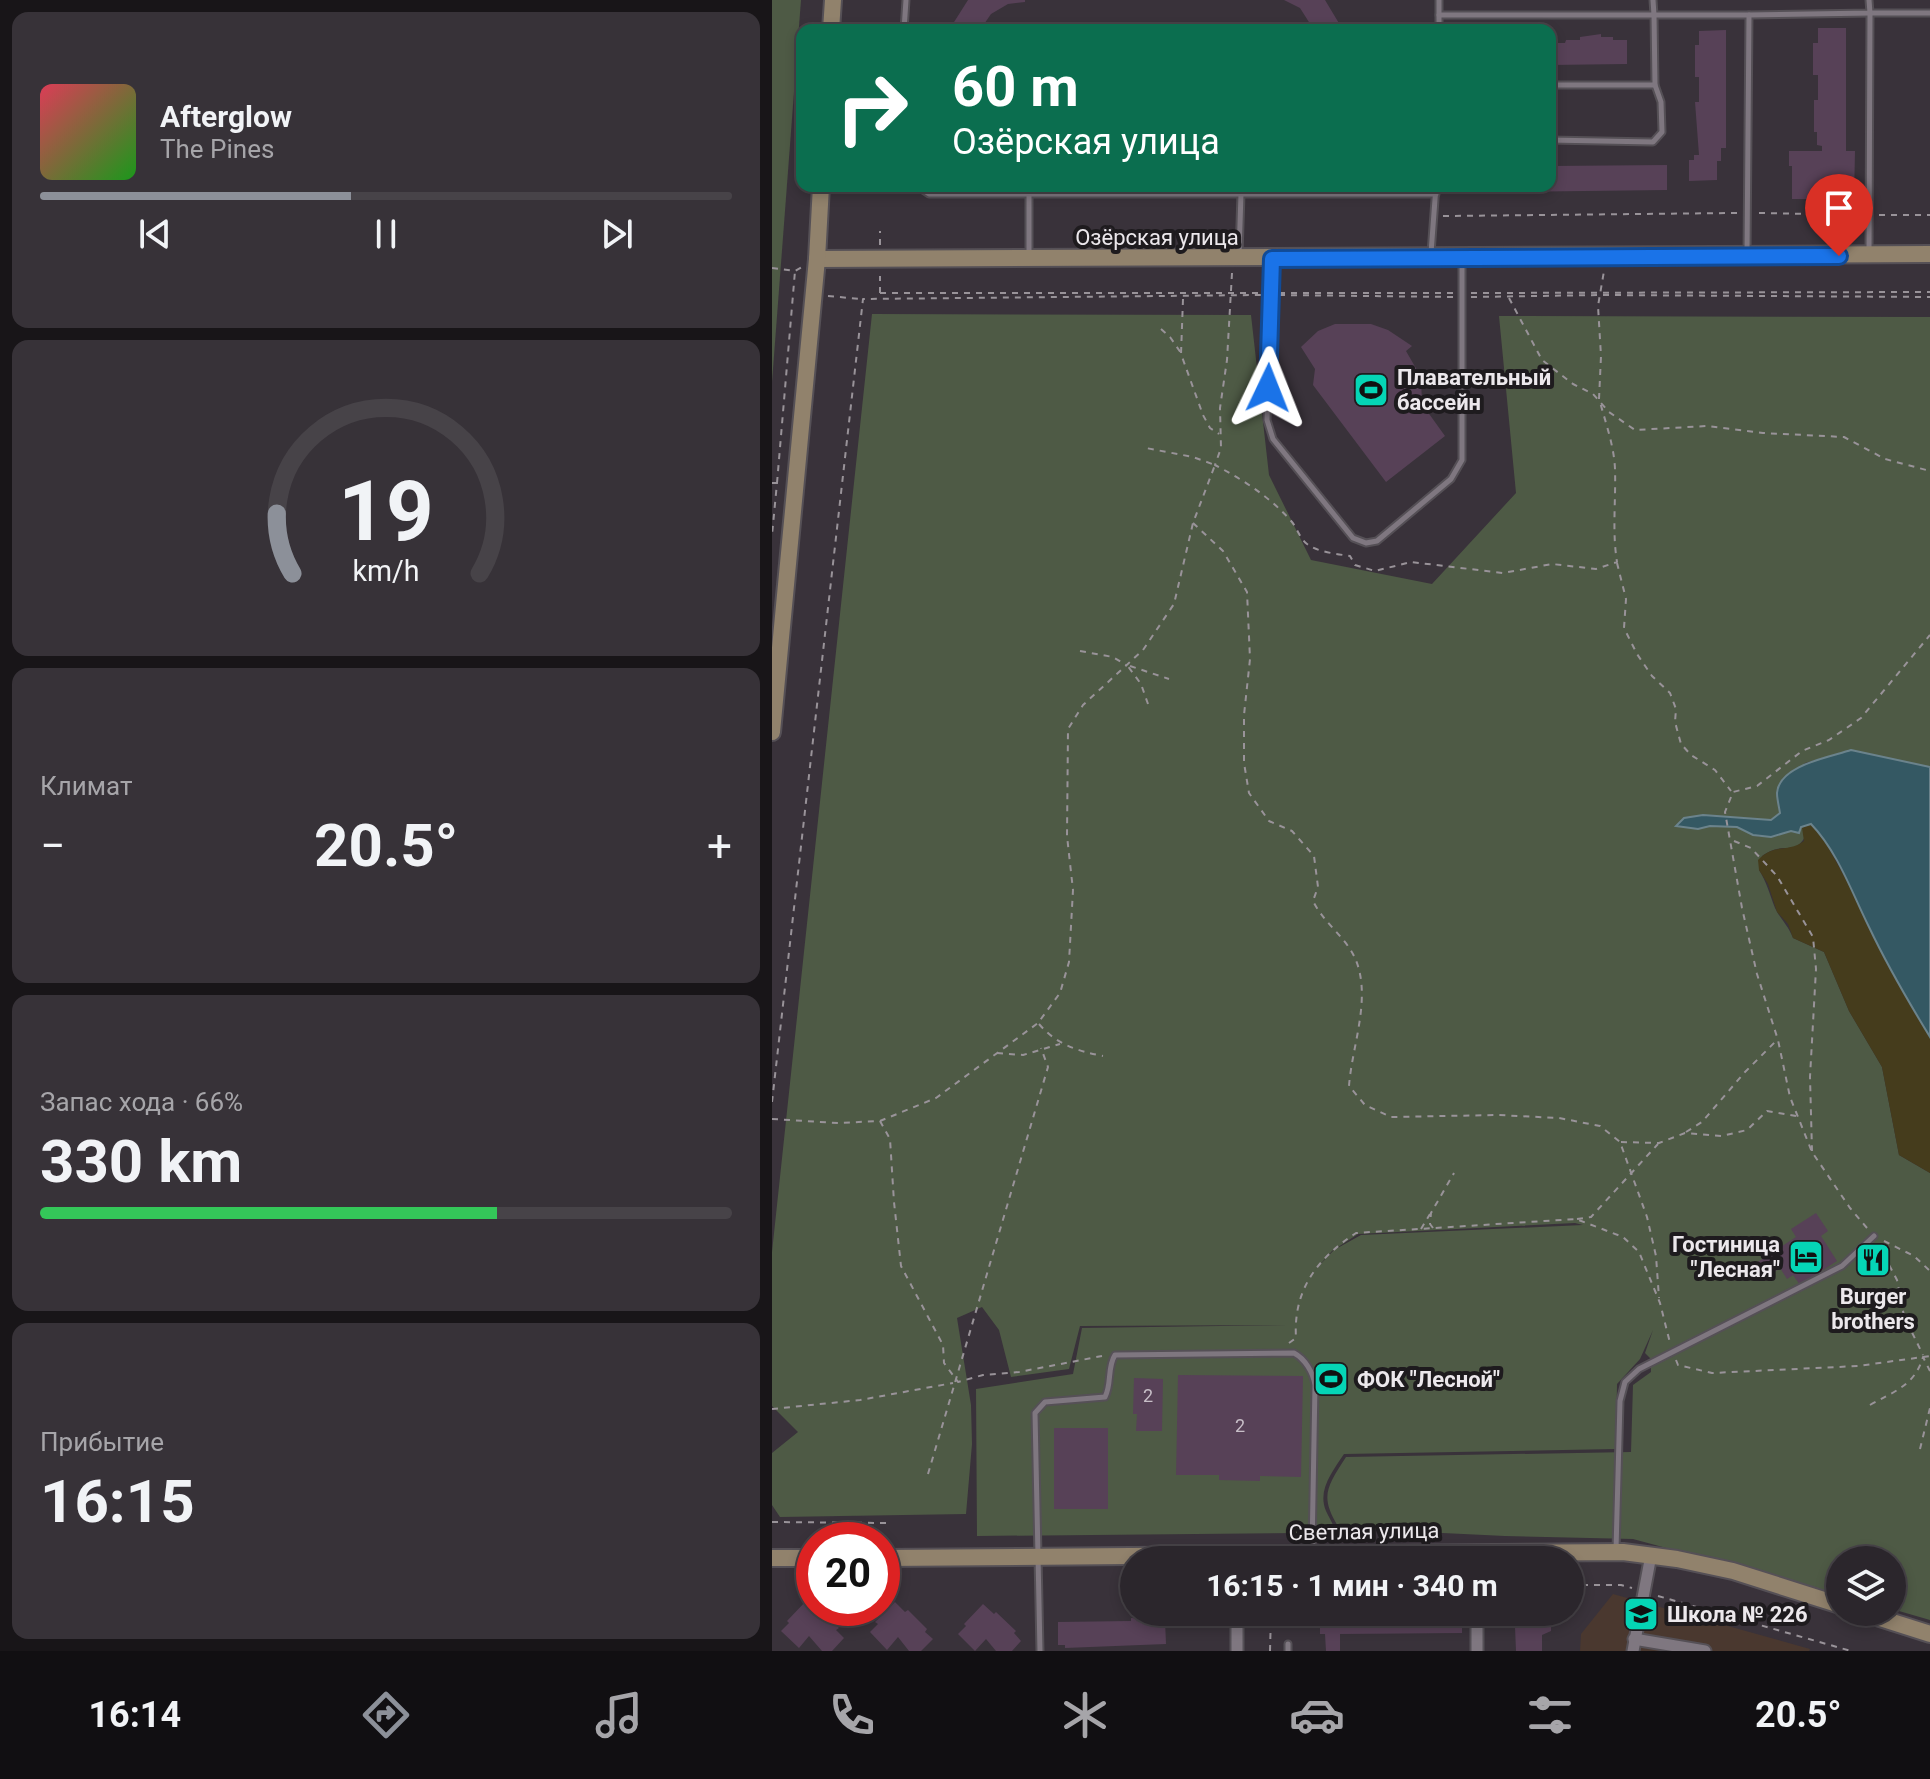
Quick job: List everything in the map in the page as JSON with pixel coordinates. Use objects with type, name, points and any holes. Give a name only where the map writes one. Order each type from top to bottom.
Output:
[{"type":"main road","points":[[831,24],[833,0]]},
{"type":"main road","points":[[772,732],[821,192]]},
{"type":"main road","name":"Озёрская улица","points":[[817,259],[1606,258],[1930,254]]},
{"type":"main road","name":"Светлая улица","points":[[1584,1553],[1651,1555],[1733,1571],[1826,1601]]},
{"type":"main road","name":"Светлая улица","points":[[900,1558],[1120,1557]]},
{"type":"main road","points":[[772,1558],[796,1558]]},
{"type":"main road","points":[[1905,1626],[1930,1634]]},
{"type":"street","points":[[1651,1555],[1633,1645],[1705,1651]]},
{"type":"street","points":[[1237,1626],[1237,1651]]},
{"type":"street","points":[[1477,1626],[1477,1651]]},
{"type":"lane","points":[[904,24],[906,0]]},
{"type":"lane","points":[[1439,0],[1439,24]]},
{"type":"lane","points":[[1556,140],[1653,142],[1662,132],[1661,102],[1655,85],[1653,0]]},
{"type":"lane","points":[[1869,0],[1870,255]]},
{"type":"lane","points":[[1439,15],[1930,13]]},
{"type":"lane","points":[[1747,257],[1749,15]]},
{"type":"lane","points":[[1556,85],[1655,85]]},
{"type":"lane","points":[[926,192],[1436,194],[1431,258]]},
{"type":"lane","points":[[1029,194],[1029,259]]},
{"type":"lane","points":[[1235,259],[1241,194]]},
{"type":"lane","points":[[1272,259],[1267,420],[1273,439],[1353,538],[1366,543],[1377,541],[1440,488],[1458,469],[1462,460],[1462,258]]},
{"type":"lane","points":[[1616,1552],[1620,1401],[1625,1382],[1639,1369],[1842,1266],[1874,1236]]},
{"type":"lane","points":[[1040,1651],[1035,1413],[1045,1402],[1105,1397],[1112,1359],[1121,1353],[1294,1353],[1301,1357],[1314,1376],[1315,1385],[1312,1546]]},
{"type":"path","points":[[1434,216],[1930,215]]},
{"type":"path","points":[[1606,258],[1598,306],[1600,401],[1612,442],[1615,468],[1613,537],[1626,599],[1624,628],[1652,676],[1670,693],[1676,709],[1675,722],[1681,744],[1691,755],[1715,770],[1733,792]]},
{"type":"path","points":[[772,268],[795,271],[817,259]]},
{"type":"path","points":[[772,1119],[838,1123],[880,1121],[936,1098],[1038,1023],[1060,993],[1069,962],[1073,890],[1067,836],[1068,729],[1083,705],[1143,650],[1174,604],[1193,523],[1221,448],[1220,408],[1225,383],[1235,259]]},
{"type":"path","points":[[772,535],[795,271]]},
{"type":"path","points":[[880,293],[1930,294]]},
{"type":"path","points":[[772,1102],[863,299],[1183,298],[1271,294]]},
{"type":"path","points":[[1462,295],[1509,298],[1601,294]]},
{"type":"path","points":[[1181,354],[1183,298]]},
{"type":"path","points":[[1509,298],[1542,360],[1635,430],[1707,426],[1763,433],[1844,437],[1885,459],[1930,471]]},
{"type":"path","points":[[1161,329],[1181,354],[1210,428],[1221,435]]},
{"type":"path","points":[[1146,448],[1193,457],[1252,484],[1294,525],[1306,543],[1331,553],[1350,556],[1355,565],[1375,571],[1411,562],[1503,573],[1552,564],[1596,569],[1617,562]]},
{"type":"path","points":[[772,483],[777,483]]},
{"type":"path","points":[[1193,523],[1223,551],[1247,592],[1250,659],[1244,763],[1249,793],[1269,821],[1292,831],[1314,856],[1318,887],[1313,901],[1323,920],[1353,954],[1360,975],[1360,1017],[1349,1086],[1365,1105],[1391,1117],[1498,1115],[1559,1118],[1600,1126],[1620,1142],[1647,1217],[1656,1256],[1660,1303]]},
{"type":"path","points":[[1733,792],[1757,786],[1802,751],[1829,740],[1861,718],[1930,635]]},
{"type":"path","points":[[1080,651],[1113,657],[1169,679]]},
{"type":"path","points":[[1127,665],[1141,684],[1148,704]]},
{"type":"path","points":[[1733,792],[1725,812],[1742,908],[1790,1097],[1812,1152],[1850,1208],[1874,1236],[1897,1280],[1904,1316],[1930,1371]]},
{"type":"path","points":[[1732,840],[1751,848],[1777,876],[1813,937],[1816,969],[1810,1077],[1812,1152]]},
{"type":"path","points":[[1038,1023],[1051,1039],[1079,1052],[1103,1056]]},
{"type":"path","points":[[1620,1142],[1659,1143],[1685,1133],[1702,1122],[1745,1072],[1778,1040]]},
{"type":"path","points":[[996,1053],[1023,1055],[1061,1043]]},
{"type":"path","points":[[928,1474],[1048,1067],[1041,1048]]},
{"type":"path","points":[[1685,1133],[1722,1136],[1747,1130],[1767,1111],[1798,1116]]},
{"type":"path","points":[[880,1121],[890,1139],[901,1266],[943,1345],[944,1363],[957,1382]]},
{"type":"path","points":[[1281,1349],[1296,1338],[1305,1286],[1313,1270],[1331,1249],[1356,1233],[1591,1217],[1659,1143]]},
{"type":"path","points":[[1420,1230],[1454,1173]]},
{"type":"path","points":[[1431,1213],[1430,1224],[1434,1229]]},
{"type":"path","points":[[1576,1219],[1623,1237],[1639,1252],[1660,1303],[1678,1365],[1712,1373],[1858,1366],[1930,1356]]},
{"type":"path","points":[[1874,1236],[1914,1256],[1930,1271]]},
{"type":"path","points":[[772,1409],[860,1400],[983,1375],[1019,1372],[1107,1355]]},
{"type":"path","points":[[1870,1405],[1918,1374],[1923,1357]]},
{"type":"path","points":[[1920,1449],[1930,1408]]},
{"type":"path","points":[[772,1522],[796,1522]]},
{"type":"path","points":[[1584,1585],[1621,1585],[1851,1651]]},
{"type":"path","points":[[1270,1651],[1271,1626]]},
{"type":"shaded area","name":"Школа № 226","points":[[1613,1594],[1810,1649],[1580,1651],[1581,1634]]},
{"type":"green space","points":[[772,0],[801,0],[799,24],[796,24],[796,66],[772,382]]},
{"type":"green space","points":[[872,314],[1251,315],[1269,475],[1311,560],[1432,584],[1516,493],[1499,316],[1930,317],[1930,767],[1851,750],[1805,763],[1777,792],[1781,813],[1771,820],[1718,816],[1677,826],[1733,827],[1763,837],[1811,823],[1801,843],[1762,856],[1759,870],[1775,908],[1793,938],[1824,952],[1849,1011],[1882,1067],[1899,1155],[1930,1173],[1930,1620],[1906,1613],[1906,1546],[1826,1546],[1826,1591],[1633,1539],[1339,1528],[1327,1499],[1330,1484],[1346,1457],[1631,1452],[1633,1385],[1651,1372],[1651,1359],[1645,1353],[1653,1330],[1640,1359],[1617,1384],[1616,1449],[1344,1454],[1323,1496],[1335,1536],[1303,1533],[977,1536],[976,1389],[1073,1374],[1082,1328],[1288,1325],[1080,1326],[1069,1369],[1011,1377],[999,1330],[982,1307],[957,1318],[971,1405],[972,1444],[966,1514],[780,1517],[772,1505],[772,1453],[798,1432],[772,1406],[772,1252]],"holes":[[[1583,1225],[1361,1235],[1334,1250],[1315,1270],[1332,1251],[1358,1234]]]},
{"type":"sand","points":[[1811,823],[1821,834],[1895,977],[1930,1037],[1930,1173],[1899,1155],[1882,1067],[1849,1011],[1824,952],[1793,938],[1788,924],[1777,912],[1768,884],[1759,870],[1758,860],[1764,855],[1804,841],[1802,828]]},
{"type":"water","points":[[1851,750],[1930,767],[1930,1037],[1883,955],[1837,860],[1811,824],[1801,827],[1799,833],[1791,831],[1771,837],[1753,835],[1737,827],[1698,829],[1676,826],[1684,818],[1703,815],[1771,820],[1780,813],[1777,793],[1786,775],[1807,764]]},
{"type":"building","points":[[968,0],[1025,0],[1008,4],[991,14],[984,24],[953,24]]},
{"type":"building","points":[[1284,0],[1325,0],[1339,24],[1310,24],[1300,8]]},
{"type":"building","points":[[1818,28],[1846,28],[1846,151],[1855,151],[1854,199],[1792,199],[1789,151],[1822,151],[1822,146],[1817,145],[1817,132],[1814,132],[1818,75],[1813,75],[1813,43],[1818,43]]},
{"type":"building","points":[[1726,30],[1726,148],[1721,148],[1721,161],[1717,161],[1717,180],[1689,181],[1689,160],[1699,155],[1695,102],[1699,102],[1699,77],[1695,77],[1695,45],[1699,45],[1699,31]]},
{"type":"building","points":[[1601,34],[1601,37],[1613,37],[1613,40],[1627,40],[1627,64],[1556,65],[1556,43],[1580,40],[1580,37]]},
{"type":"building","points":[[1667,165],[1667,190],[1556,191],[1556,166]]},
{"type":"building","points":[[1335,324],[1371,324],[1388,330],[1412,346],[1406,351],[1421,377],[1422,404],[1445,436],[1386,482],[1313,385],[1315,369],[1301,347],[1318,331]]},
{"type":"building","points":[[1816,1213],[1828,1231],[1821,1236],[1837,1261],[1800,1285],[1793,1275],[1787,1279],[1780,1268],[1763,1280],[1753,1265],[1796,1237],[1791,1229]]},
{"type":"building","points":[[1178,1375],[1303,1376],[1301,1477],[1260,1476],[1260,1481],[1219,1480],[1219,1475],[1176,1475]]},
{"type":"building","points":[[1134,1378],[1163,1379],[1162,1431],[1136,1431]]},
{"type":"building","points":[[1054,1428],[1108,1428],[1108,1509],[1054,1509]]},
{"type":"building","points":[[983,1604],[1016,1631],[1014,1633],[1021,1641],[1012,1651],[996,1651],[986,1639],[975,1651],[958,1634]]},
{"type":"building","points":[[900,1607],[905,1612],[908,1610],[933,1639],[921,1651],[909,1651],[898,1637],[887,1650],[870,1632],[876,1626],[900,1626]]},
{"type":"building","points":[[796,1612],[796,1626],[837,1626],[839,1628],[836,1630],[844,1638],[832,1651],[822,1651],[809,1636],[799,1648],[781,1631],[789,1623],[787,1621]]},
{"type":"building","points":[[1120,1621],[1120,1626],[1165,1626],[1166,1644],[1065,1648],[1065,1645],[1058,1645],[1058,1622]]},
{"type":"building","points":[[1320,1626],[1462,1626],[1462,1633],[1340,1634],[1340,1651],[1326,1651],[1325,1634],[1320,1634]]},
{"type":"building","points":[[1551,1626],[1551,1631],[1542,1635],[1542,1651],[1516,1651],[1515,1627]]},
{"type":"place","name":"Плавательный бассейн","points":[[1371,390]]},
{"type":"place","name":"Гостиница \"Лесная\"","points":[[1806,1257]]},
{"type":"place","name":"Burger brothers","points":[[1873,1260]]},
{"type":"place","name":"ФОК \"Лесной\"","points":[[1331,1379]]},
{"type":"place","name":"Школа № 226","points":[[1641,1614]]},
{"type":"route","points":[[1268,388],[1272,259],[1839,256]]}]
